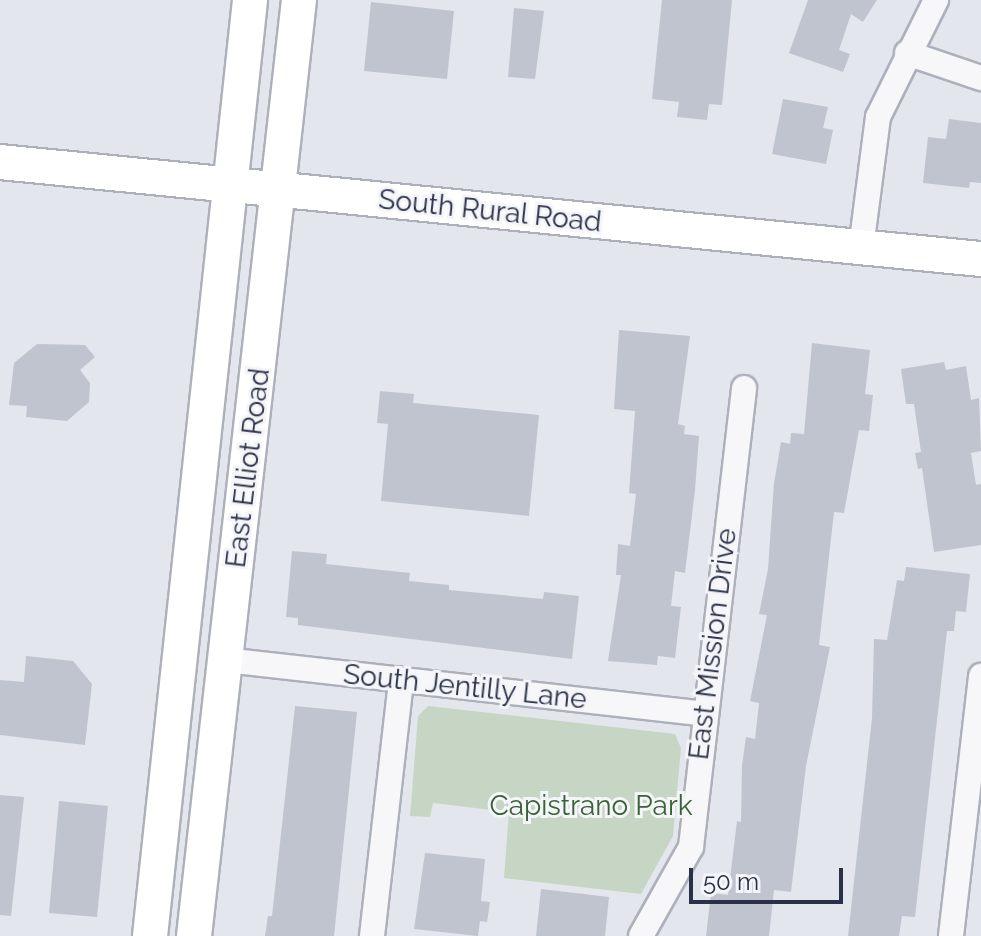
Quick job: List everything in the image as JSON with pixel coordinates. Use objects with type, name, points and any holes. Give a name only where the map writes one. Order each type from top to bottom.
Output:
[{"type":"main road","name":"East Elliot Road","points":[[150,936],[250,0]]},
{"type":"main road","name":"East Elliot Road","points":[[194,936],[299,0]]},
{"type":"main road","name":"South Rural Road","points":[[0,162],[981,259]]},
{"type":"street","points":[[861,248],[878,117],[907,53],[936,0]]},
{"type":"street","points":[[907,53],[981,78]]},
{"type":"street","name":"East Mission Drive","points":[[641,936],[691,847],[744,388]]},
{"type":"street","name":"South Jentilly Lane","points":[[225,660],[705,714]]},
{"type":"street","points":[[951,936],[981,676]]},
{"type":"street","points":[[372,936],[401,680]]},
{"type":"green space","name":"Capistrano Park","points":[[428,706],[675,734],[681,748],[673,836],[641,894],[504,878],[509,812],[433,803],[430,817],[410,816],[418,716]]},
{"type":"building","points":[[662,0],[732,0],[722,105],[709,104],[707,120],[677,117],[679,102],[652,99]]},
{"type":"building","points":[[808,0],[877,0],[863,22],[851,14],[839,50],[850,54],[843,72],[789,53]]},
{"type":"building","points":[[371,2],[454,11],[447,79],[364,71]]},
{"type":"building","points":[[514,8],[544,11],[535,79],[508,77]]},
{"type":"building","points":[[783,99],[828,107],[823,128],[833,130],[826,164],[772,154]]},
{"type":"building","points":[[949,119],[981,123],[981,183],[970,182],[969,188],[923,183],[928,137],[946,139]]},
{"type":"building","points":[[619,330],[690,336],[678,424],[685,426],[684,434],[699,436],[695,490],[685,573],[675,571],[671,606],[681,607],[675,658],[658,656],[657,665],[608,661],[621,575],[616,575],[618,544],[630,546],[636,494],[629,493],[635,411],[614,409]]},
{"type":"building","points":[[812,343],[870,350],[865,394],[873,395],[869,431],[859,430],[844,513],[834,512],[819,645],[830,647],[806,766],[791,892],[774,890],[769,936],[706,936],[711,893],[728,895],[737,821],[741,822],[746,737],[755,739],[759,703],[750,701],[767,615],[759,614],[768,569],[774,483],[781,442],[790,444],[791,433],[804,434]]},
{"type":"building","points":[[37,344],[85,345],[95,357],[80,370],[90,383],[89,402],[67,421],[26,417],[27,406],[9,405],[14,363]]},
{"type":"building","points":[[944,362],[946,370],[966,366],[971,400],[979,398],[981,451],[971,453],[976,485],[981,484],[981,545],[934,552],[922,468],[918,469],[915,453],[921,452],[914,404],[906,404],[901,369]]},
{"type":"building","points":[[380,391],[414,394],[413,403],[539,415],[529,516],[381,501],[388,424],[377,423]]},
{"type":"building","points":[[292,551],[327,554],[326,564],[410,573],[409,581],[449,585],[449,590],[543,599],[544,592],[579,596],[572,659],[298,625],[298,618],[286,617]]},
{"type":"building","points":[[906,567],[970,574],[966,612],[956,611],[954,631],[947,631],[915,917],[902,916],[899,936],[848,936],[872,718],[874,639],[887,640],[897,580],[904,581]]},
{"type":"building","points":[[26,656],[73,661],[92,684],[85,745],[0,735],[0,680],[24,682]]},
{"type":"building","points":[[295,706],[357,712],[334,936],[265,936],[268,916],[272,916]]},
{"type":"building","points":[[0,795],[24,797],[11,916],[0,915]]},
{"type":"building","points":[[59,801],[108,806],[97,917],[49,913]]},
{"type":"building","points":[[425,853],[485,859],[481,901],[490,902],[487,922],[480,921],[478,936],[414,929]]},
{"type":"building","points":[[541,889],[609,897],[605,936],[536,936]]}]
